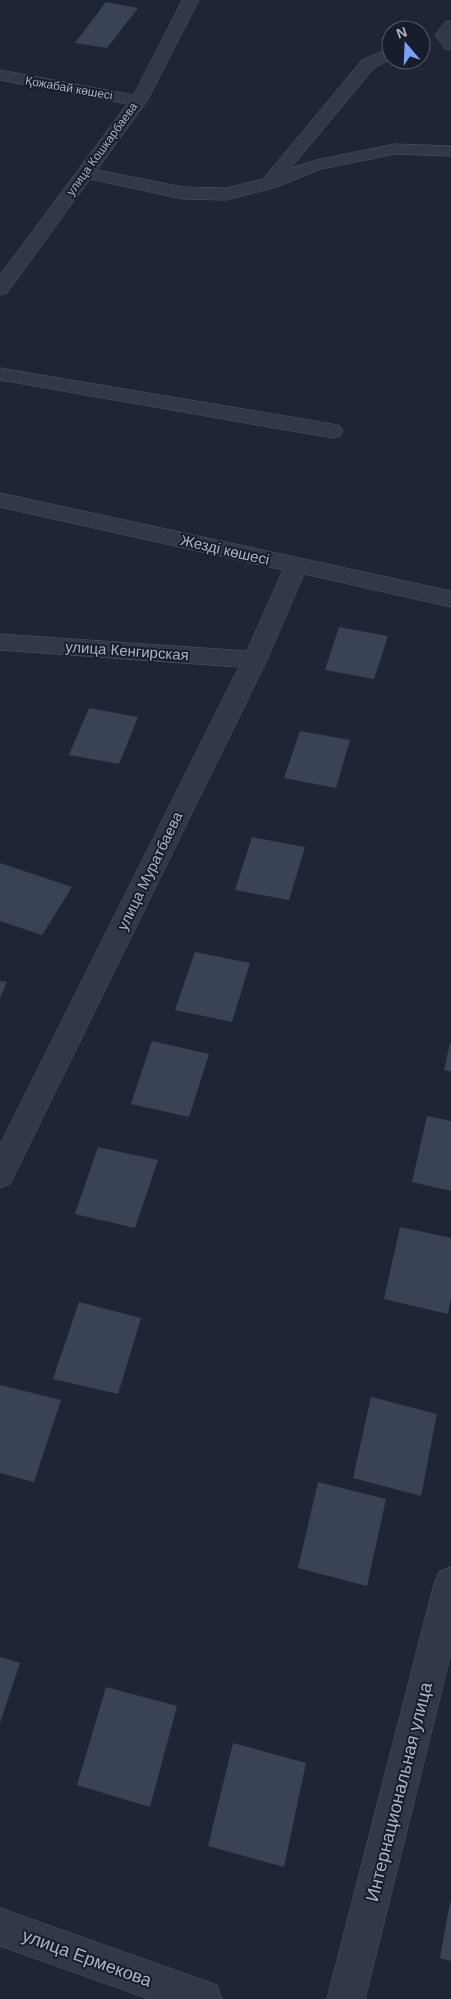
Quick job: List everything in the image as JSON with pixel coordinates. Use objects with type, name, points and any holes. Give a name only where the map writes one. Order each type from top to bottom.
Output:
[{"type":"street","name":"улица Кошкарбаева","points":[[4,278],[138,101],[191,0]]},
{"type":"street","points":[[270,183],[368,64],[381,57]]},
{"type":"street","name":"Қожабай көшесі","points":[[0,75],[138,101]]},
{"type":"street","points":[[85,173],[183,193],[226,194],[270,183],[316,165],[395,149],[451,151]]},
{"type":"street","points":[[0,374],[332,431]]},
{"type":"street","name":"Жезді көшесі","points":[[0,500],[451,599]]},
{"type":"street","name":"улица Муратбаева","points":[[0,1175],[255,660],[296,566]]},
{"type":"street","name":"улица Кенгирская","points":[[0,642],[255,660]]},
{"type":"street","name":"Интернациональная улица","points":[[346,1999],[451,1584]]},
{"type":"street","name":"улица Ермекова","points":[[0,1927],[203,1999]]},
{"type":"building","points":[[106,2],[138,8],[107,48],[75,43]]},
{"type":"building","points":[[339,627],[388,636],[374,679],[325,670]]},
{"type":"building","points":[[89,708],[138,717],[119,764],[69,755]]},
{"type":"building","points":[[300,731],[350,740],[336,788],[284,778]]},
{"type":"building","points":[[252,837],[305,847],[289,900],[235,890]]},
{"type":"building","points":[[0,863],[72,887],[42,935],[0,921]]},
{"type":"building","points":[[195,952],[250,963],[232,1022],[175,1010]]},
{"type":"building","points":[[0,981],[7,982],[0,998]]},
{"type":"building","points":[[152,1041],[209,1054],[189,1117],[131,1104]]},
{"type":"building","points":[[451,1043],[451,1072],[444,1070]]},
{"type":"building","points":[[427,1116],[451,1121],[451,1191],[412,1182]]},
{"type":"building","points":[[98,1147],[158,1160],[135,1228],[75,1214]]},
{"type":"building","points":[[400,1227],[451,1238],[451,1297],[448,1314],[384,1299]]},
{"type":"building","points":[[79,1302],[141,1318],[118,1394],[53,1379]]},
{"type":"building","points":[[0,1385],[61,1400],[34,1482],[0,1473]]},
{"type":"building","points":[[371,1397],[437,1414],[421,1496],[353,1478]]},
{"type":"building","points":[[318,1482],[386,1499],[367,1586],[298,1568]]},
{"type":"building","points":[[0,1657],[20,1663],[0,1723]]},
{"type":"building","points":[[106,1687],[177,1706],[150,1807],[77,1785]]},
{"type":"building","points":[[233,1743],[306,1763],[284,1867],[208,1846]]},
{"type":"building","points":[[451,1902],[451,1961],[440,1958]]}]
